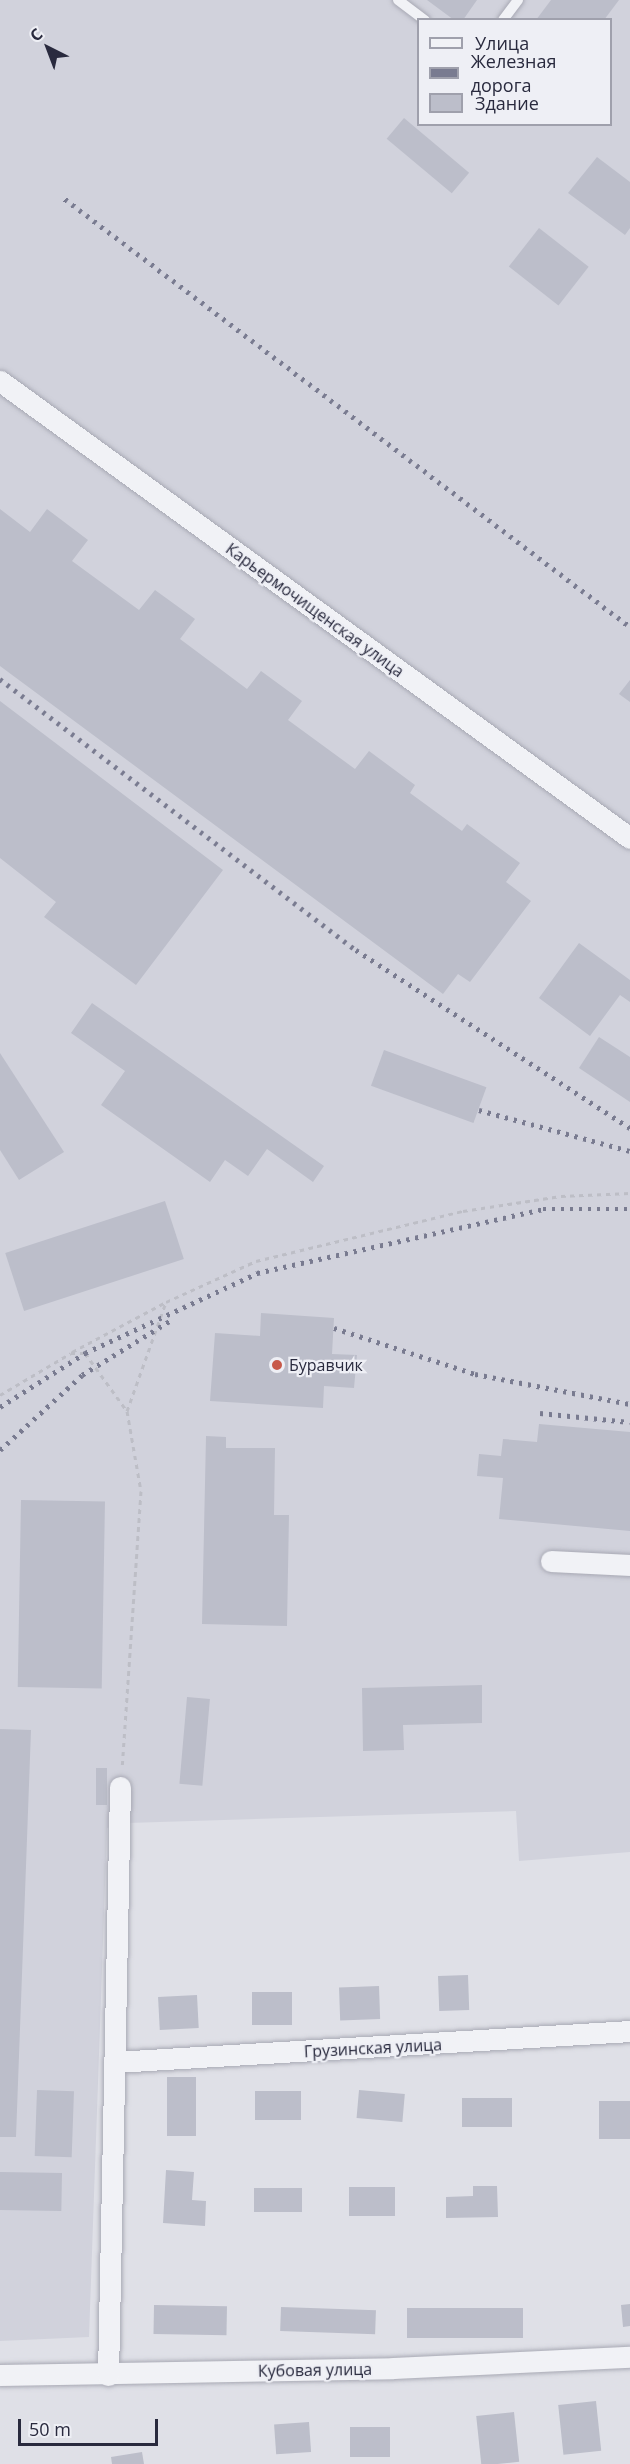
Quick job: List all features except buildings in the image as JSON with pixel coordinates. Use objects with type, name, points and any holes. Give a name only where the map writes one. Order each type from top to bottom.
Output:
[{"type":"street","name":"Карьермочищенская улица","points":[[0,381],[630,838]]},
{"type":"street","points":[[551,1561],[630,1565]]},
{"type":"street","points":[[108,2375],[120,1787]]},
{"type":"street","name":"Грузинская улица","points":[[115,2062],[630,2031]]},
{"type":"street","name":"Кубовая улица","points":[[0,2375],[108,2375],[630,2357]]},
{"type":"lane","points":[[398,0],[422,18]]},
{"type":"lane","points":[[504,18],[518,0]]},
{"type":"path","points":[[0,1395],[71,1353],[166,1302],[256,1261],[463,1211],[561,1196],[630,1193]]},
{"type":"path","points":[[127,1412],[166,1302]]},
{"type":"path","points":[[71,1353],[85,1353],[97,1365],[127,1412],[141,1491],[120,1787]]},
{"type":"shaded area","points":[[0,0],[630,0],[630,1852],[519,1861],[516,1811],[128,1823],[107,1828],[89,2337],[0,2341]]},
{"type":"railway","points":[[65,199],[630,627]]},
{"type":"railway","points":[[0,679],[356,950],[630,1128]]},
{"type":"railway","points":[[479,1110],[630,1151]]},
{"type":"railway","points":[[0,1407],[85,1353],[257,1273],[543,1209],[630,1209]]},
{"type":"railway","points":[[0,1450],[82,1375],[171,1320]]},
{"type":"railway","points":[[334,1328],[475,1374],[630,1404]]},
{"type":"railway","points":[[540,1413],[630,1422]]},
{"type":"place","name":"Буравчик","points":[[277,1365]]}]
